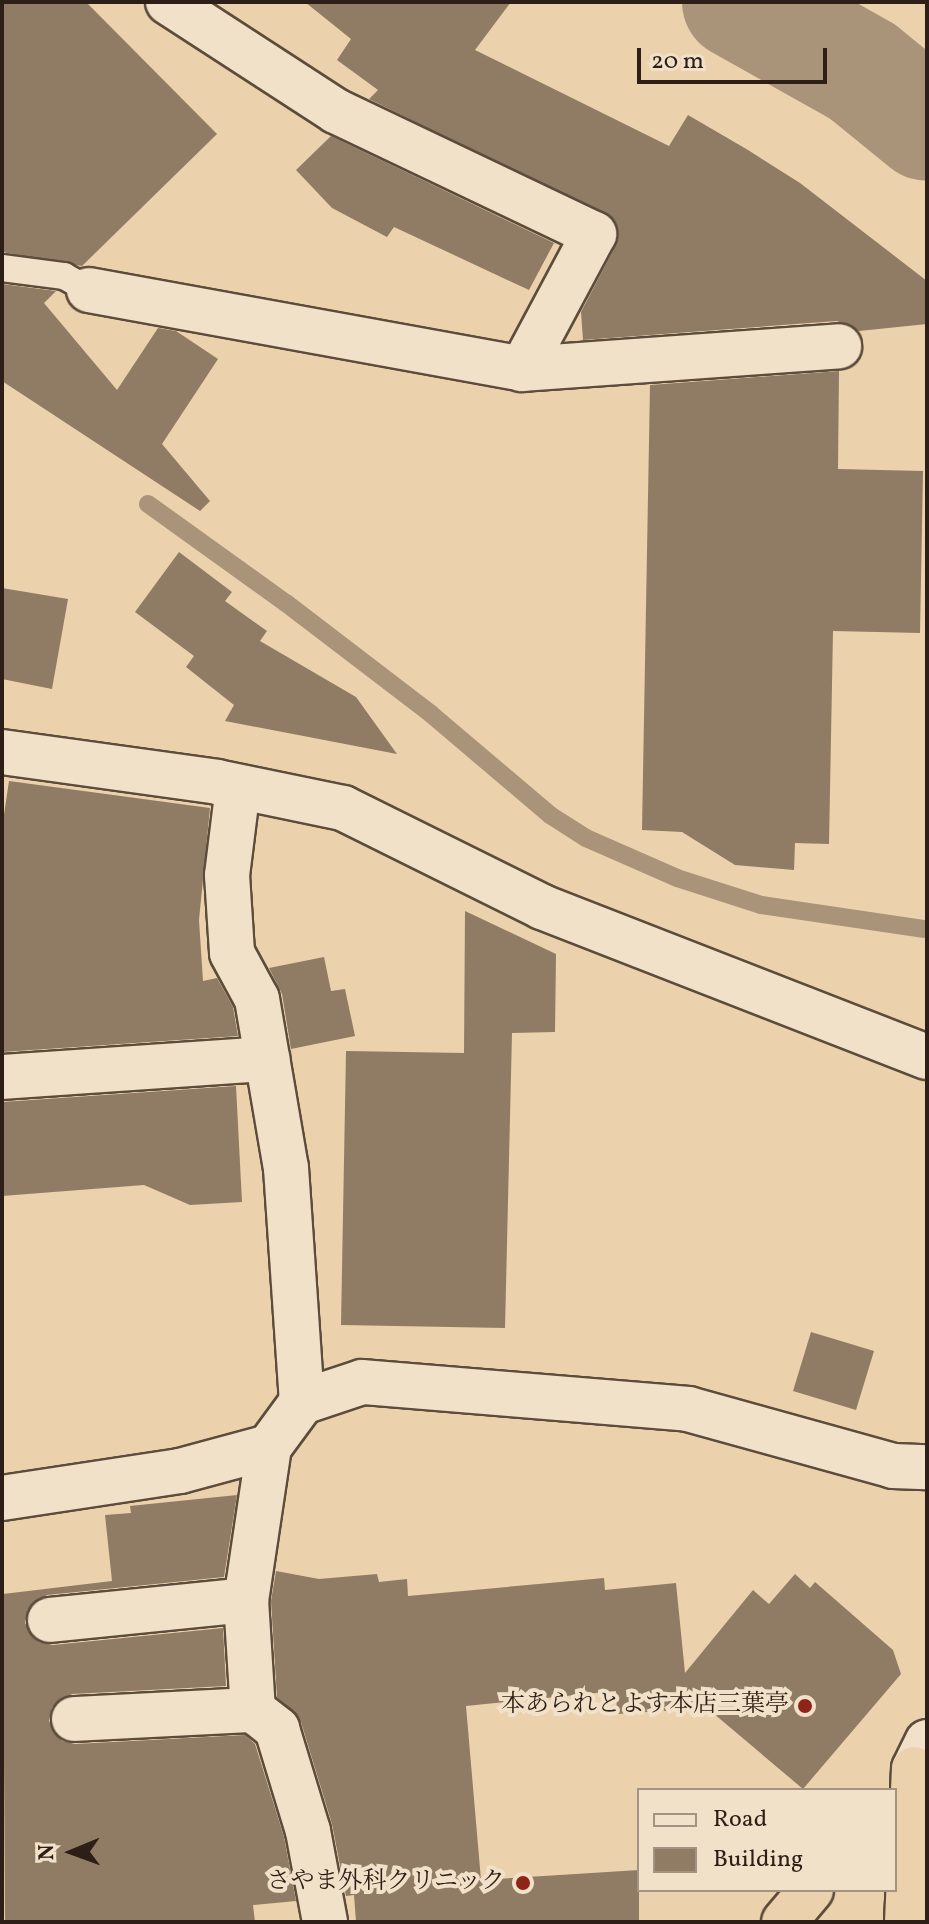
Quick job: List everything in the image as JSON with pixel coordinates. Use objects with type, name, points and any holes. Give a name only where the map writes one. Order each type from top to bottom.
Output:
[{"type":"highway","points":[[907,1922],[916,1764]]},
{"type":"highway","points":[[784,1922],[809,1892]]},
{"type":"street","points":[[168,2],[336,111],[594,234],[522,369]]},
{"type":"street","points":[[89,290],[522,369],[839,346]]},
{"type":"street","points":[[2,752],[238,787],[343,808],[542,907],[927,1057]]},
{"type":"street","points":[[238,787],[227,875],[232,953],[257,999],[286,1168],[302,1402]]},
{"type":"street","points":[[2,1077],[267,1059]]},
{"type":"street","points":[[253,1710],[246,1600],[269,1447],[302,1402],[362,1382],[553,1395],[688,1409],[893,1466],[927,1467]]},
{"type":"street","points":[[2,1498],[180,1471],[269,1447]]},
{"type":"street","points":[[50,1620],[246,1600]]},
{"type":"street","points":[[74,1719],[253,1710],[277,1729],[308,1831],[325,1922]]},
{"type":"lane","points":[[2,268],[64,276],[89,290]]},
{"type":"building","points":[[2,2],[86,2],[217,134],[82,266],[2,252]]},
{"type":"building","points":[[305,2],[511,2],[475,50],[669,146],[688,115],[748,150],[800,183],[927,281],[927,324],[859,331],[837,321],[583,340],[581,312],[616,245],[614,220],[369,99],[378,90],[337,60],[351,39]]},
{"type":"building","points":[[331,136],[554,243],[529,290],[394,227],[387,237],[332,208],[296,170]]},
{"type":"building","points":[[2,284],[56,291],[44,303],[117,390],[158,328],[176,331],[218,359],[162,444],[210,501],[200,511],[2,381]]},
{"type":"building","points":[[839,371],[838,469],[923,471],[920,633],[833,631],[829,844],[795,843],[794,870],[735,865],[682,832],[642,830],[650,385]]},
{"type":"building","points":[[179,552],[232,592],[225,601],[267,631],[260,641],[356,697],[397,754],[225,721],[234,705],[186,667],[194,656],[135,612]]},
{"type":"building","points":[[2,588],[68,599],[52,689],[2,679]]},
{"type":"building","points":[[9,781],[210,808],[199,920],[203,981],[217,978],[233,1007],[238,1036],[2,1052],[2,828]]},
{"type":"building","points":[[465,911],[556,954],[555,1032],[512,1033],[505,1328],[341,1325],[346,1051],[464,1053]]},
{"type":"building","points":[[324,957],[331,991],[345,989],[355,1036],[291,1049],[282,994],[269,968]]},
{"type":"building","points":[[236,1086],[242,1202],[190,1205],[144,1185],[2,1196],[2,1102]]},
{"type":"building","points":[[811,1332],[874,1351],[856,1410],[793,1391]]},
{"type":"building","points":[[237,1495],[224,1577],[47,1595],[28,1609],[25,1623],[39,1642],[53,1645],[223,1628],[226,1686],[72,1694],[52,1707],[49,1721],[62,1741],[75,1744],[245,1735],[255,1744],[284,1837],[296,1901],[253,1905],[255,1922],[5,1922],[3,1594],[112,1581],[105,1515],[131,1513],[130,1506]]},
{"type":"building","points":[[276,1571],[319,1579],[377,1574],[379,1582],[407,1579],[408,1596],[604,1578],[605,1590],[676,1583],[685,1673],[753,1590],[769,1604],[795,1574],[810,1588],[815,1582],[893,1650],[901,1674],[804,1788],[707,1708],[617,1714],[616,1691],[466,1706],[481,1880],[637,1870],[639,1922],[356,1922],[354,1895],[346,1896],[332,1824],[301,1722],[277,1697],[271,1601]]},
{"type":"waterway","points":[[739,2],[863,72],[927,124]]},
{"type":"waterway","points":[[148,504],[286,603],[431,714],[550,815],[586,838],[677,878],[761,905],[923,929]]},
{"type":"place","name":"本あられとよす本店三葉亭","points":[[805,1706]]},
{"type":"place","name":"さやま外科クリニック","points":[[523,1883]]}]
